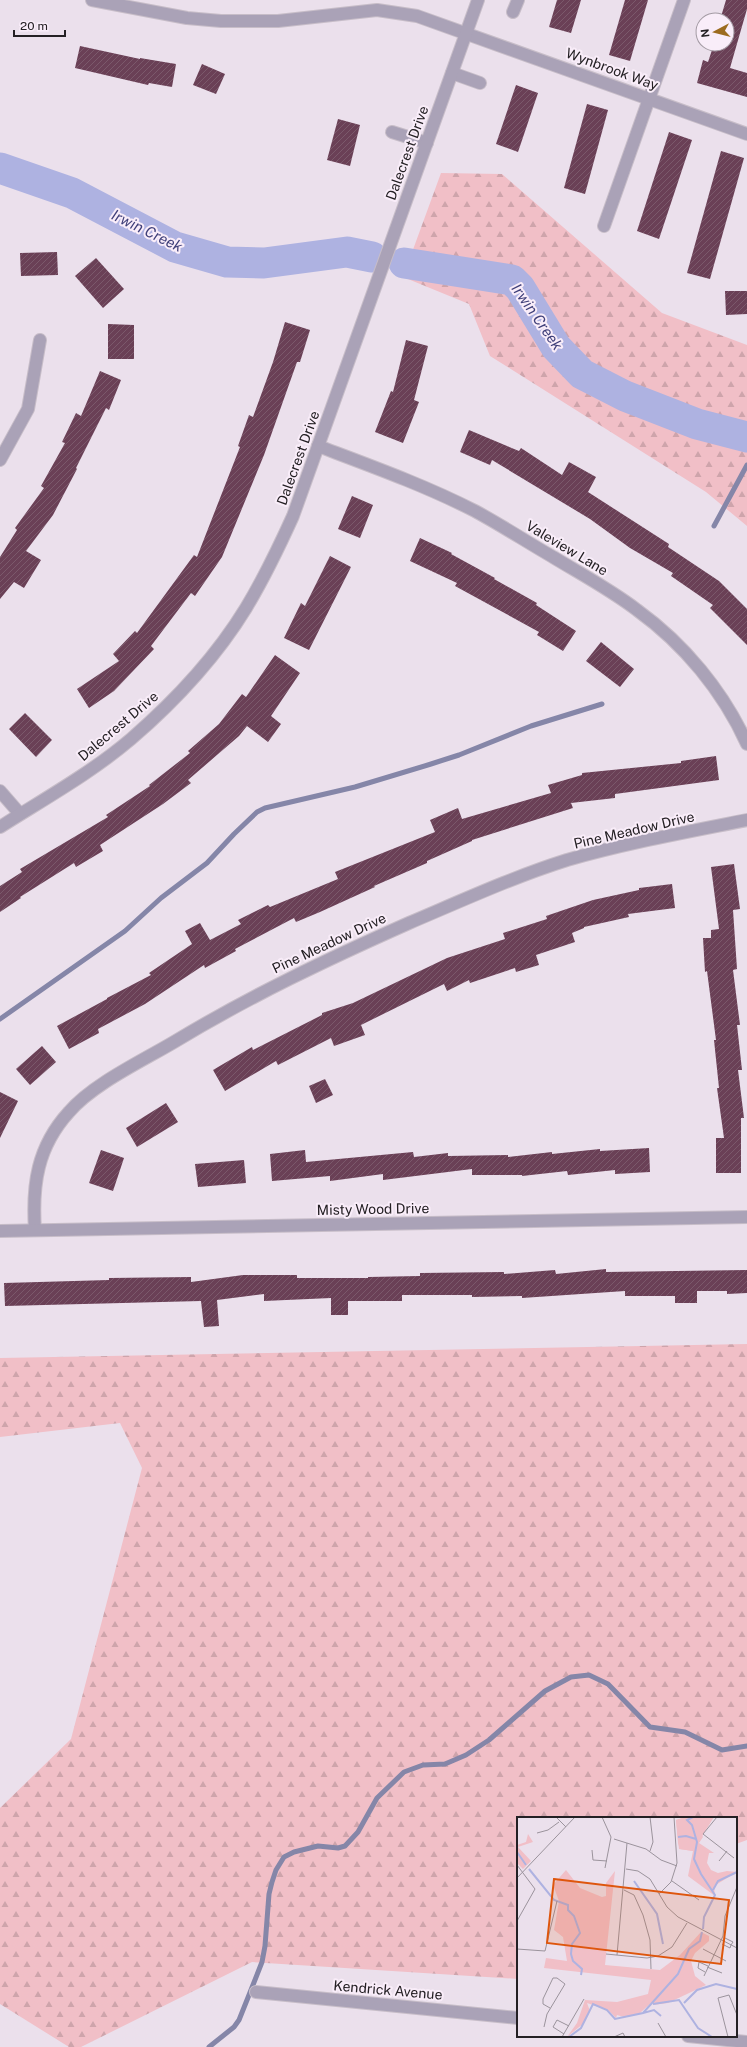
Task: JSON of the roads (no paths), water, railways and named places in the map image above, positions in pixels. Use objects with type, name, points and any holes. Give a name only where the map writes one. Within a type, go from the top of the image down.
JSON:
[{"type":"street","name":"Wynbrook Way","points":[[92,0],[188,18],[221,21],[278,21],[377,10],[417,16],[747,134]]},
{"type":"street","name":"Dalecrest Drive","points":[[0,827],[89,771],[130,739],[164,709],[192,680],[218,648],[246,608],[271,565],[293,516],[478,0]]},
{"type":"street","points":[[513,12],[518,0]]},
{"type":"street","points":[[604,226],[684,0]]},
{"type":"street","points":[[452,73],[480,83]]},
{"type":"street","points":[[392,132],[427,143]]},
{"type":"street","points":[[0,460],[28,409],[40,340]]},
{"type":"street","name":"Valeview Lane","points":[[318,446],[408,480],[475,511],[615,594],[654,623],[679,646],[721,697],[747,744]]},
{"type":"street","points":[[0,791],[20,814]]},
{"type":"street","name":"Pine Meadow Drive","points":[[35,1230],[35,1182],[41,1159],[52,1135],[67,1113],[98,1087],[206,1022],[257,994],[331,957],[506,882],[601,851],[747,820]]},
{"type":"street","name":"Misty Wood Drive","points":[[0,1231],[747,1217]]},
{"type":"street","name":"Kendrick Avenue","points":[[256,1992],[517,2018]]},
{"type":"street","points":[[698,2037],[747,2042]]},
{"type":"waterway","name":"Irwin Creek","points":[[0,168],[72,193],[175,247],[227,262],[264,263],[347,252],[372,257]]},
{"type":"waterway","name":"Irwin Creek","points":[[404,263],[512,280],[520,288],[556,347],[582,374],[625,396],[697,424],[747,437]]},
{"type":"waterway","points":[[714,526],[747,465]]},
{"type":"waterway","points":[[0,1019],[125,931],[161,898],[207,863],[257,812],[265,808],[355,787],[431,764],[459,755],[531,726],[602,704]]},
{"type":"waterway","points":[[209,2047],[234,2027],[239,2020],[249,1995],[262,1962],[265,1946],[269,1894],[272,1882],[276,1870],[284,1857],[294,1852],[318,1846],[338,1848],[345,1846],[358,1832],[377,1798],[404,1772],[423,1765],[445,1764],[466,1755],[489,1740],[545,1691],[571,1677],[589,1675],[608,1684],[650,1727],[685,1732],[722,1750],[747,1746]]}]
